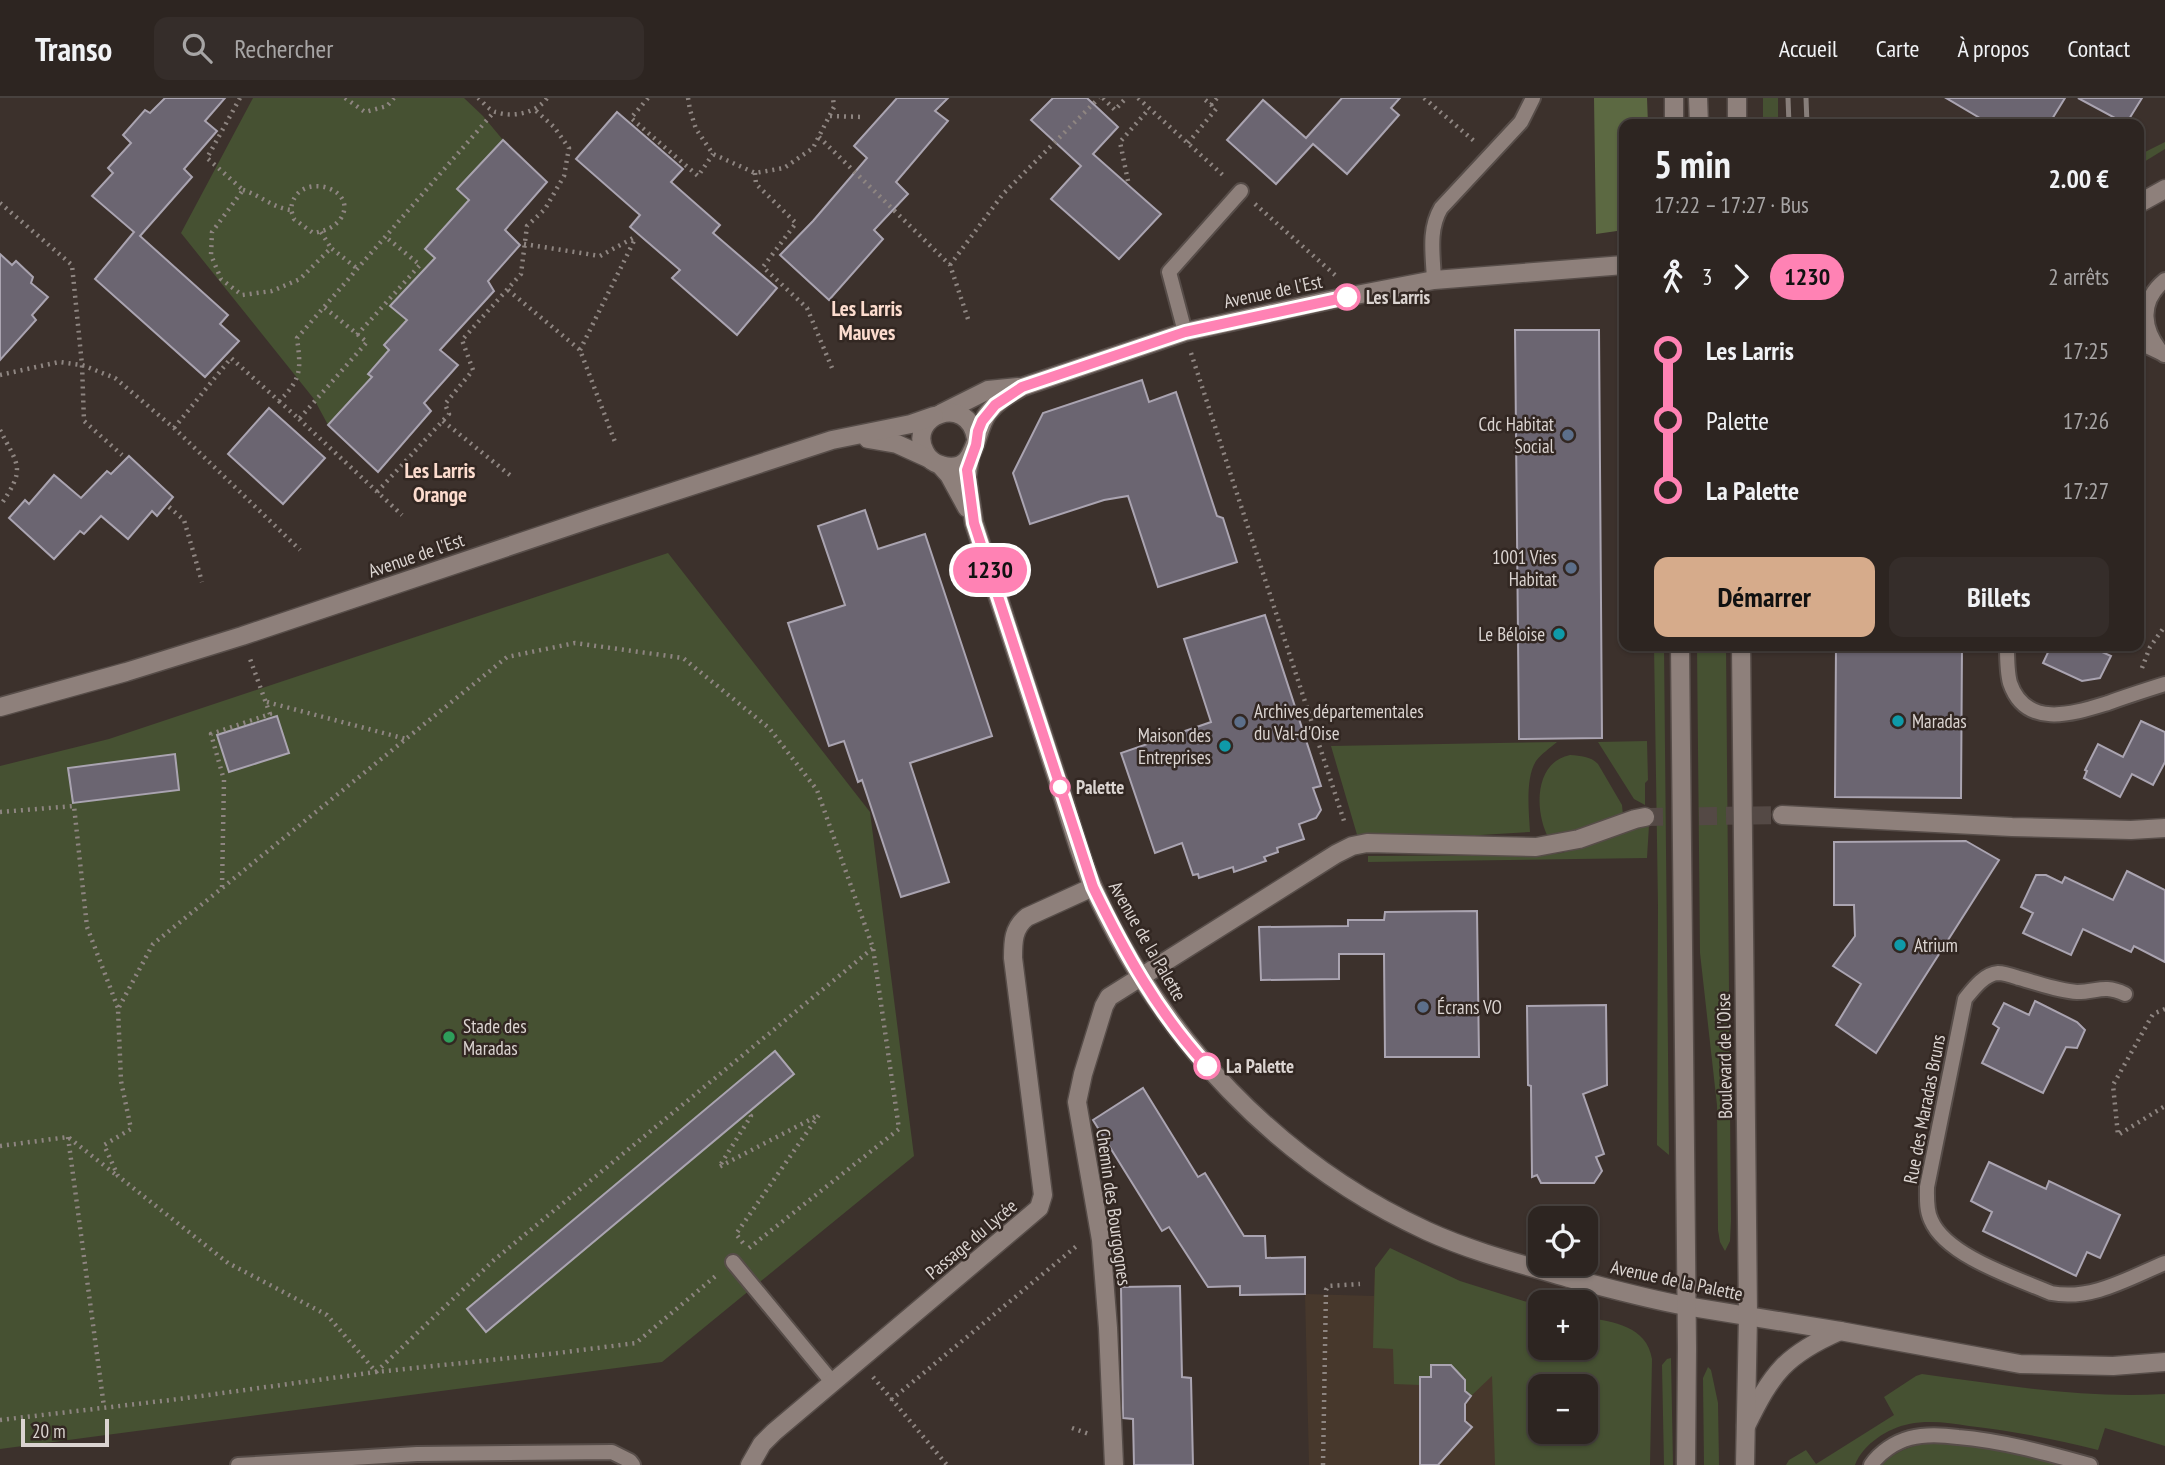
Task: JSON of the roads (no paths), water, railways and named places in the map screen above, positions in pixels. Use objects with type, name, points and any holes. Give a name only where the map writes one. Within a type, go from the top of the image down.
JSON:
[{"type":"street","points":[[1674,98],[1674,119]]},
{"type":"street","points":[[1698,98],[1699,119]]},
{"type":"street","points":[[1737,98],[1737,119]]},
{"type":"street","points":[[2144,201],[2165,189]]},
{"type":"street","name":"Avenue de l'Est","points":[[976,438],[988,412],[1002,399],[1022,387],[1185,332],[1434,280],[1619,265]]},
{"type":"street","name":"Avenue de l'Est","points":[[0,707],[242,636],[610,513],[843,439],[911,424],[938,415],[988,390],[1022,387]]},
{"type":"street","points":[[950,412],[965,417],[971,423],[976,438],[970,457],[953,467],[935,462],[922,445],[928,422],[938,415],[950,412]]},
{"type":"street","name":"Avenue de l'Est","points":[[843,439],[880,440],[897,444],[935,462]]},
{"type":"street","name":"Avenue de la Palette","points":[[970,457],[967,477],[974,523]]},
{"type":"street","name":"Avenue de la Palette","points":[[935,462],[949,475],[974,523],[1093,887],[1140,976],[1160,1008],[1189,1045],[1235,1097],[1325,1174],[1429,1232],[1490,1256],[1638,1297],[2020,1364],[2113,1366],[2165,1362]]},
{"type":"street","name":"Boulevard de l'Oise","points":[[1680,651],[1686,1465]]},
{"type":"street","name":"Boulevard de l'Oise","points":[[1741,651],[1748,1316],[1745,1465]]},
{"type":"street","points":[[1782,815],[2012,827],[2131,830],[2165,828]]},
{"type":"street","name":"Chemin des Bourgognes","points":[[1114,1465],[1101,1240],[1077,1102],[1106,1002],[1140,976],[1336,853],[1352,846],[1547,846],[1579,839],[1634,818],[1645,817]]},
{"type":"street","name":"Passage du Lycée","points":[[750,1465],[762,1444],[1039,1208],[1043,1195],[1014,971],[1015,932],[1027,917],[1093,887]]},
{"type":"street","points":[[1746,1426],[1761,1394],[1788,1360],[1809,1345],[1840,1331]]},
{"type":"lane","points":[[1434,280],[1432,231],[1436,217],[1441,208],[1521,122],[1533,98]]},
{"type":"lane","points":[[1185,332],[1169,272],[1241,191]]},
{"type":"lane","points":[[2144,289],[2165,279]]},
{"type":"lane","points":[[2164,355],[2153,340],[2146,314],[2153,291],[2165,279]]},
{"type":"lane","points":[[2144,345],[2164,355]]},
{"type":"lane","points":[[2007,651],[2010,683],[2022,701],[2044,714],[2079,712],[2165,684]]},
{"type":"lane","name":"Rue des Maradas Bruns","points":[[2125,994],[2103,988],[2078,992],[2063,990],[1996,973],[1985,978],[1973,989],[1965,999],[1927,1187],[1927,1202],[1930,1219],[1959,1252],[2051,1293],[2065,1296],[2094,1292],[2165,1264]]},
{"type":"lane","points":[[733,1262],[833,1383]]},
{"type":"lane","points":[[1871,1465],[1888,1448],[1909,1438],[1945,1436],[2012,1444],[2090,1465]]},
{"type":"lane","points":[[238,1465],[417,1454],[598,1452],[612,1452],[633,1465]]},
{"type":"tunnel","points":[[1645,817],[1782,815]]},
{"type":"railway","points":[[1788,98],[1789,119]]},
{"type":"railway","points":[[1806,98],[1807,119]]},
{"type":"place","name":"Les Larris","points":[[1347,297]]},
{"type":"place","name":"Cdc Habitat Social","points":[[1568,435]]},
{"type":"place","name":"1001 Vies Habitat","points":[[1571,568]]},
{"type":"place","name":"Le Béloise","points":[[1559,634]]},
{"type":"place","name":"Maradas","points":[[1898,721]]},
{"type":"place","name":"Archives départementales du Val-d'Oise","points":[[1240,722]]},
{"type":"place","name":"Maison des Entreprises","points":[[1225,746]]},
{"type":"place","name":"Palette","points":[[1060,787]]},
{"type":"place","name":"Atrium","points":[[1900,945]]},
{"type":"place","name":"Écrans VO","points":[[1423,1007]]},
{"type":"place","name":"Stade des Maradas","points":[[449,1037]]},
{"type":"place","name":"La Palette","points":[[1207,1066]]},
{"type":"district","name":"Les Larris Mauves","points":[[867,320]]},
{"type":"district","name":"Les Larris Orange","points":[[440,482]]}]
